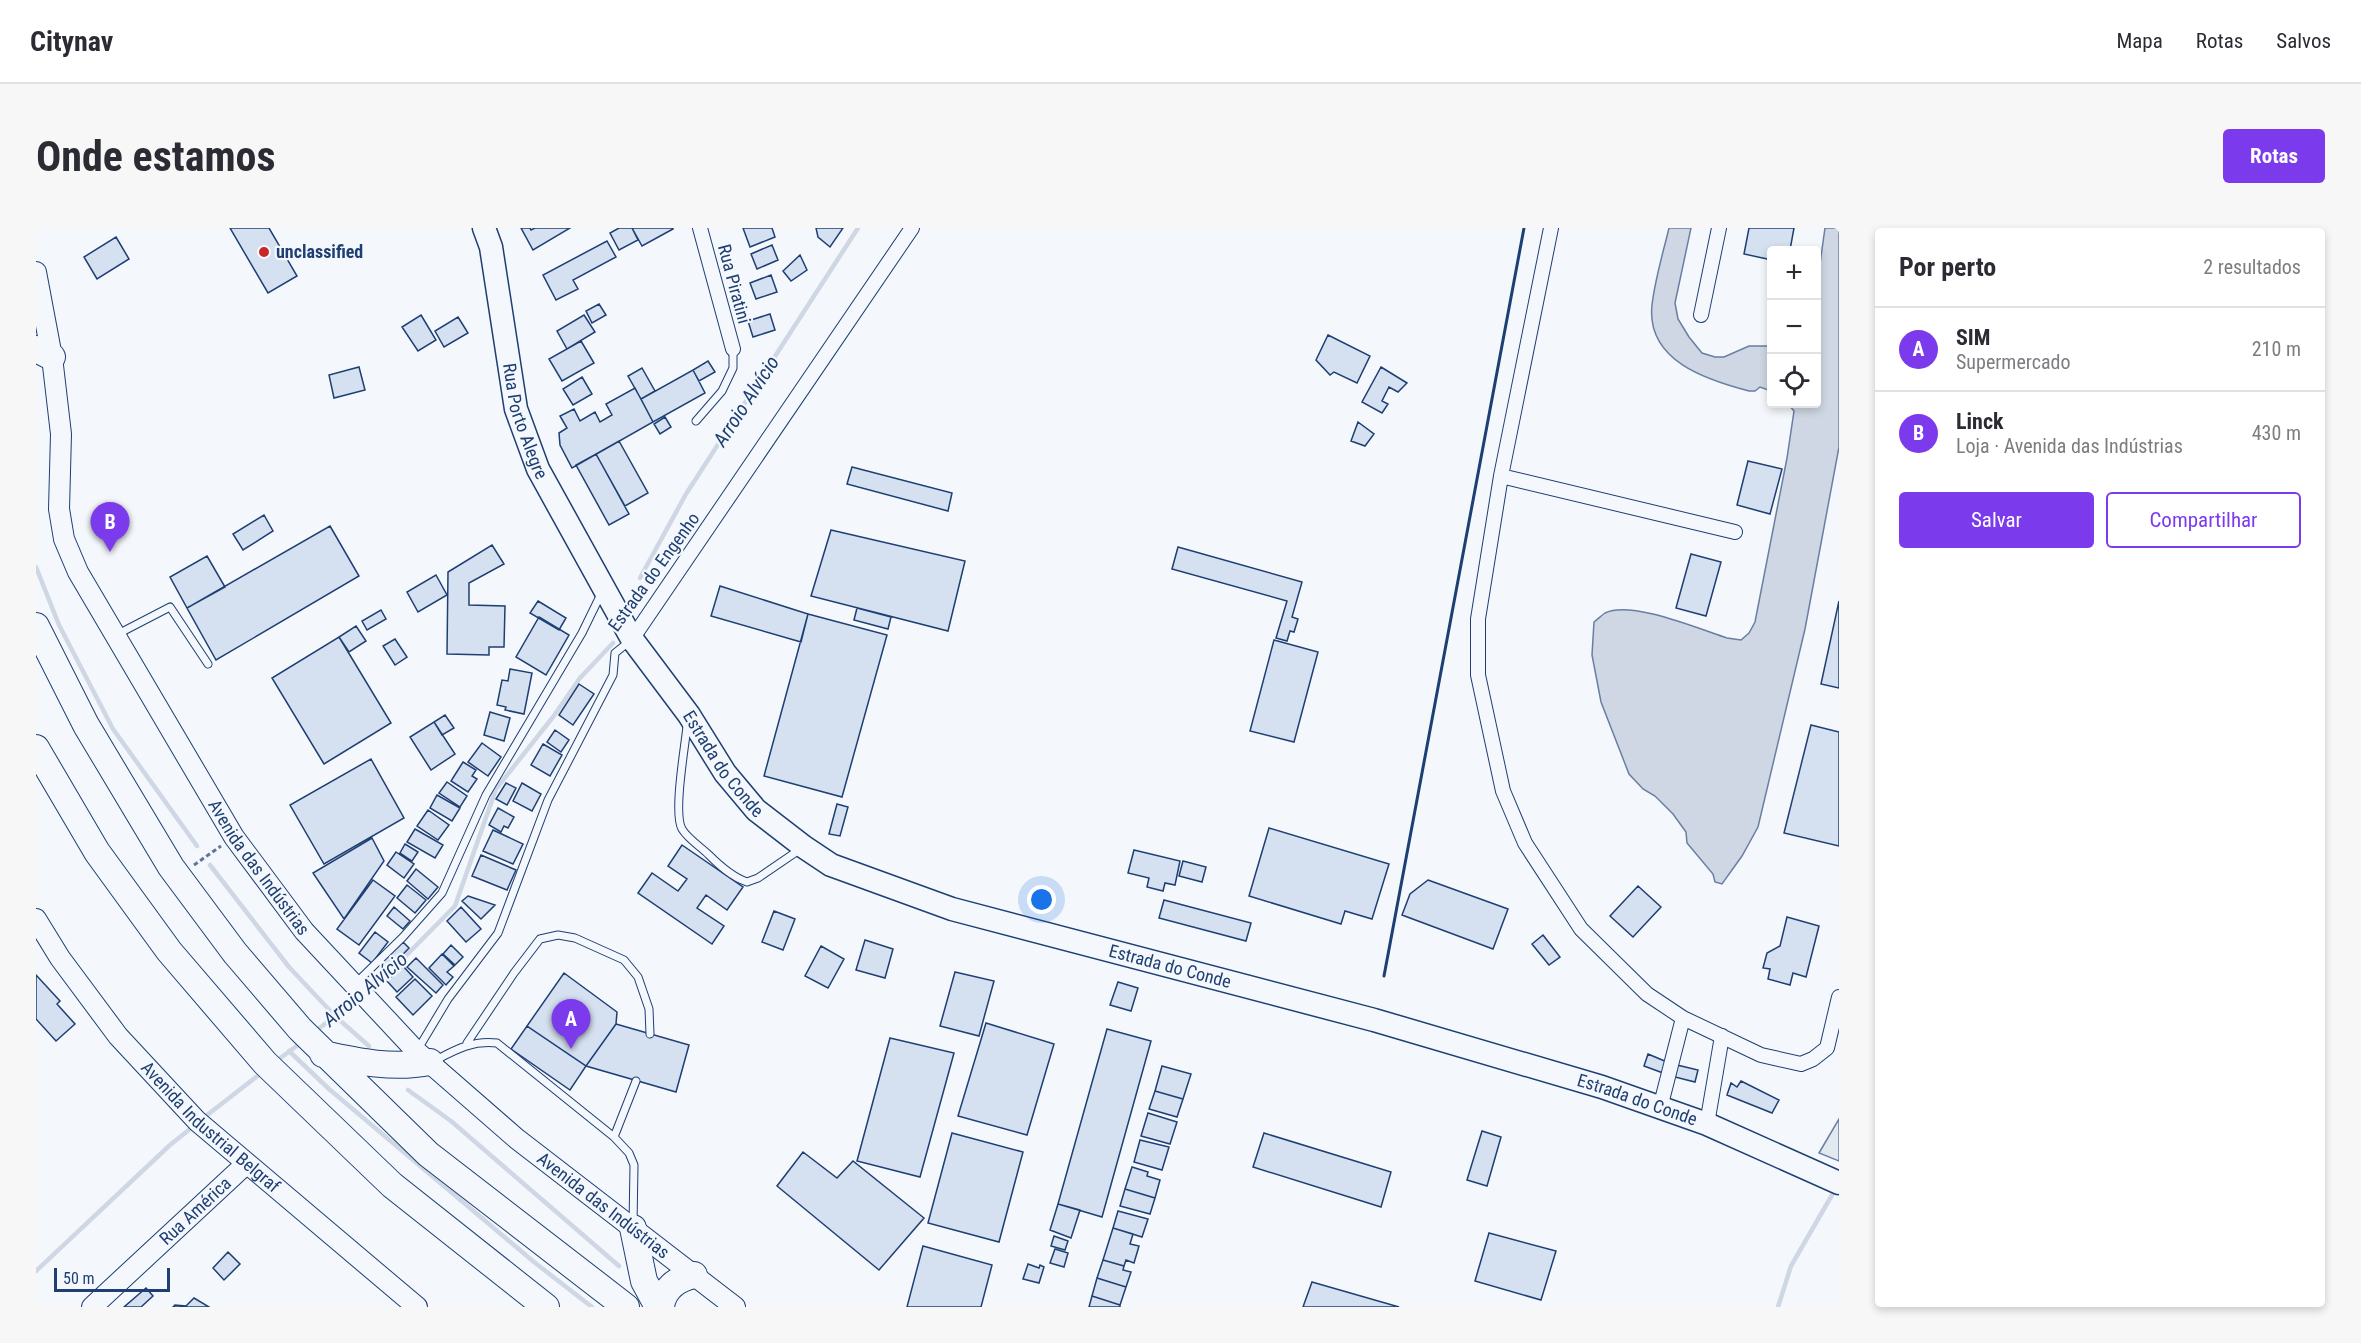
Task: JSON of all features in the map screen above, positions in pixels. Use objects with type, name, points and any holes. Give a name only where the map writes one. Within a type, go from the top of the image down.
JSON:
[{"type":"highway","points":[[36,626],[86,725],[171,867],[235,952],[313,1044],[428,1154],[626,1307]]},
{"type":"highway","points":[[36,748],[97,852],[169,951],[265,1063],[392,1185],[546,1307]]},
{"type":"highway","points":[[313,1044],[374,1065],[411,1066],[423,1057]]},
{"type":"highway","points":[[633,1228],[644,1281],[659,1307]]},
{"type":"highway","points":[[659,1307],[666,1291],[674,1283],[683,1277],[694,1275]]},
{"type":"main road","name":"Rua Porto Alegre","points":[[484,228],[491,247],[516,410],[538,469],[607,593]]},
{"type":"main road","name":"Avenida das Indústrias","points":[[36,272],[44,353],[61,434],[59,510],[64,539],[78,572],[234,837],[304,931],[423,1057],[517,1139],[735,1307]]},
{"type":"main road","name":"Estrada do Conde","points":[[607,593],[632,639],[688,715],[726,772],[756,810],[831,865],[952,909],[1374,1020],[1602,1087],[1707,1124],[1839,1183]]},
{"type":"main road","name":"Avenida Industrial Belgraf","points":[[36,920],[60,958],[118,1036],[202,1125],[417,1307]]},
{"type":"main road","name":"Rua América","points":[[92,1307],[246,1164]]},
{"type":"street","name":"Rua Piratini","points":[[700,228],[733,349]]},
{"type":"street","name":"Estrada do Engenho","points":[[632,639],[912,228]]},
{"type":"street","points":[[1551,228],[1501,476],[1478,619],[1478,675],[1503,791],[1525,843],[1581,929],[1647,994],[1683,1018],[1761,1055],[1801,1064],[1813,1059],[1827,1048],[1839,997]]},
{"type":"street","points":[[1701,315],[1719,228]]},
{"type":"street","points":[[1501,476],[1735,532]]},
{"type":"street","points":[[1660,1108],[1683,1018]]},
{"type":"street","points":[[1707,1124],[1722,1036]]},
{"type":"lane","points":[[696,422],[722,391],[733,368],[733,349]]},
{"type":"lane","points":[[355,986],[442,893],[486,795],[607,593]]},
{"type":"lane","points":[[116,635],[170,607],[208,664]]},
{"type":"lane","name":"Estrada do Engenho","points":[[423,1057],[448,999],[498,933],[548,800],[613,675],[615,652],[632,639]]},
{"type":"lane","points":[[688,715],[679,820],[683,830],[718,864],[738,879],[747,882],[758,878],[804,847]]},
{"type":"lane","points":[[467,1044],[514,973],[540,939],[558,935],[575,938],[624,960],[638,977],[649,1009],[650,1034]]},
{"type":"lane","points":[[423,1057],[467,1044],[484,1041],[497,1043],[614,1137],[629,1153],[634,1165],[633,1228]]},
{"type":"lane","points":[[614,1137],[636,1081]]},
{"type":"path","points":[[189,869],[234,837]]},
{"type":"shaded area","points":[[1669,228],[1691,228],[1675,303],[1678,319],[1702,353],[1715,357],[1724,357],[1749,346],[1767,346],[1767,390],[1760,387],[1755,391],[1749,391],[1715,381],[1682,365],[1669,354],[1659,341],[1653,324],[1652,305]]},
{"type":"shaded area","points":[[1825,228],[1839,228],[1839,447],[1805,629],[1758,827],[1742,856],[1722,884],[1715,882],[1713,874],[1687,843],[1686,832],[1673,814],[1629,774],[1601,702],[1592,655],[1594,622],[1605,613],[1631,610],[1665,617],[1727,638],[1741,640],[1749,633],[1755,622],[1787,458],[1794,411],[1791,408],[1821,408],[1821,256]]},
{"type":"shaded area","points":[[1839,1119],[1839,1161],[1819,1153]]},
{"type":"building","name":"unclassified","points":[[230,228],[269,228],[297,276],[268,293]]},
{"type":"building","points":[[521,228],[531,230],[570,228],[533,250]]},
{"type":"building","points":[[619,228],[632,228],[638,240],[619,250],[610,233]]},
{"type":"building","points":[[632,228],[673,228],[673,229],[642,246]]},
{"type":"building","points":[[743,228],[772,228],[775,237],[750,247]]},
{"type":"building","points":[[816,228],[843,228],[830,247],[818,237]]},
{"type":"building","points":[[1749,228],[1794,228],[1791,246],[1767,246],[1767,259],[1744,254]]},
{"type":"building","points":[[116,237],[129,259],[97,279],[84,257]]},
{"type":"building","points":[[607,241],[616,257],[573,280],[578,289],[556,300],[543,275]]},
{"type":"building","points":[[772,245],[778,260],[757,269],[751,254]]},
{"type":"building","points":[[800,255],[807,270],[791,281],[783,271]]},
{"type":"building","points":[[771,275],[777,292],[756,299],[750,283]]},
{"type":"building","points":[[599,304],[606,315],[592,323],[586,311]]},
{"type":"building","points":[[770,314],[775,330],[753,337],[748,321]]},
{"type":"building","points":[[421,315],[436,340],[418,351],[402,327]]},
{"type":"building","points":[[584,315],[595,332],[567,349],[557,331]]},
{"type":"building","points":[[458,317],[468,333],[444,347],[435,331]]},
{"type":"building","points":[[1328,335],[1370,356],[1357,383],[1334,372],[1330,375],[1316,360]]},
{"type":"building","points":[[581,341],[594,363],[562,381],[549,359]]},
{"type":"building","points":[[708,361],[715,372],[699,381],[693,370]]},
{"type":"building","points":[[359,367],[365,390],[334,398],[329,375]]},
{"type":"building","points":[[1381,367],[1407,383],[1398,392],[1389,387],[1382,401],[1388,404],[1382,413],[1362,402]]},
{"type":"building","points":[[642,368],[655,391],[641,399],[628,376]]},
{"type":"building","points":[[693,370],[705,393],[653,422],[641,399]]},
{"type":"building","points":[[582,377],[592,394],[573,405],[563,389]]},
{"type":"building","points":[[635,388],[653,422],[572,468],[560,445],[559,433],[567,428],[560,416],[574,409],[580,421],[595,412],[600,422],[612,415],[606,404]]},
{"type":"building","points":[[665,417],[671,427],[660,434],[654,424]]},
{"type":"building","points":[[1358,422],[1374,434],[1365,446],[1351,441]]},
{"type":"building","points":[[619,441],[648,493],[625,506],[596,454]]},
{"type":"building","points":[[596,454],[629,514],[609,525],[576,465]]},
{"type":"building","points":[[1748,461],[1782,469],[1770,514],[1737,505]]},
{"type":"building","points":[[852,467],[952,493],[948,511],[847,484]]},
{"type":"building","points":[[264,515],[273,531],[243,550],[233,534]]},
{"type":"building","points":[[330,526],[359,576],[216,660],[187,608]]},
{"type":"building","points":[[831,530],[965,561],[948,631],[811,596]]},
{"type":"building","points":[[492,545],[504,564],[469,583],[469,605],[505,606],[504,647],[489,647],[489,655],[447,654],[448,572]]},
{"type":"building","points":[[1178,547],[1302,582],[1292,617],[1298,619],[1294,632],[1290,631],[1287,641],[1276,638],[1287,601],[1172,569]]},
{"type":"building","points":[[1691,554],[1721,562],[1706,616],[1676,608]]},
{"type":"building","points":[[207,556],[225,587],[187,608],[170,577]]},
{"type":"building","points":[[436,575],[447,595],[418,612],[407,592]]},
{"type":"building","points":[[720,586],[808,614],[801,642],[711,616]]},
{"type":"building","points":[[538,601],[566,618],[559,630],[530,613]]},
{"type":"building","points":[[1839,601],[1839,688],[1821,684]]},
{"type":"building","points":[[857,608],[891,617],[888,629],[854,620]]},
{"type":"building","points":[[381,610],[386,619],[367,630],[362,621]]},
{"type":"building","points":[[808,614],[887,635],[842,797],[764,776]]},
{"type":"building","points":[[539,617],[569,635],[546,675],[516,657]]},
{"type":"building","points":[[356,626],[366,641],[349,652],[339,637]]},
{"type":"building","points":[[339,637],[391,723],[324,764],[272,678]]},
{"type":"building","points":[[395,639],[407,657],[395,665],[383,646]]},
{"type":"building","points":[[1274,640],[1318,652],[1294,742],[1250,731]]},
{"type":"building","points":[[510,669],[532,673],[524,714],[505,710],[506,707],[497,705],[502,680],[508,681]]},
{"type":"building","points":[[579,684],[594,694],[573,725],[559,715]]},
{"type":"building","points":[[490,712],[510,718],[504,741],[484,735]]},
{"type":"building","points":[[445,715],[454,728],[442,735],[434,722]]},
{"type":"building","points":[[434,722],[455,754],[431,770],[410,737]]},
{"type":"building","points":[[1811,725],[1839,732],[1839,846],[1784,833]]},
{"type":"building","points":[[555,730],[569,740],[561,752],[547,742]]},
{"type":"building","points":[[482,743],[501,757],[488,776],[468,762]]},
{"type":"building","points":[[543,744],[562,755],[550,776],[531,765]]},
{"type":"building","points":[[371,759],[404,818],[324,864],[290,805]]},
{"type":"building","points":[[463,762],[476,770],[472,776],[477,779],[468,792],[451,781]]},
{"type":"building","points":[[447,782],[467,796],[460,807],[439,793]]},
{"type":"building","points":[[506,783],[516,788],[507,805],[496,799]]},
{"type":"building","points":[[522,783],[541,794],[532,811],[513,801]]},
{"type":"building","points":[[437,795],[460,808],[452,821],[430,808]]},
{"type":"building","points":[[837,804],[848,807],[840,836],[829,834]]},
{"type":"building","points":[[498,808],[514,817],[508,828],[504,826],[501,832],[489,825]]},
{"type":"building","points":[[428,810],[449,825],[438,840],[417,826]]},
{"type":"building","points":[[1269,828],[1389,864],[1372,919],[1345,911],[1341,924],[1249,896]]},
{"type":"building","points":[[415,829],[443,845],[435,858],[407,842]]},
{"type":"building","points":[[493,830],[523,844],[513,864],[483,851]]},
{"type":"building","points":[[372,838],[384,861],[344,919],[313,873]]},
{"type":"building","points":[[405,844],[418,852],[412,861],[400,853]]},
{"type":"building","points":[[682,845],[743,887],[727,910],[706,895],[697,908],[724,926],[712,944],[638,893],[652,873],[678,891],[687,879],[668,866]]},
{"type":"building","points":[[1134,850],[1180,861],[1175,885],[1165,883],[1163,891],[1147,887],[1149,878],[1128,873]]},
{"type":"building","points":[[396,852],[414,864],[404,878],[387,865]]},
{"type":"building","points":[[481,855],[516,870],[507,890],[472,876]]},
{"type":"building","points":[[1183,861],[1206,867],[1202,882],[1179,876]]},
{"type":"building","points":[[416,869],[438,887],[428,899],[407,881]]},
{"type":"building","points":[[373,880],[395,896],[359,945],[337,929]]},
{"type":"building","points":[[1428,880],[1508,909],[1493,949],[1402,915],[1410,894]]},
{"type":"building","points":[[407,885],[426,900],[415,913],[397,898]]},
{"type":"building","points":[[1638,886],[1661,907],[1633,937],[1610,916]]},
{"type":"building","points":[[468,896],[495,905],[481,919],[462,901]]},
{"type":"building","points":[[1164,900],[1251,923],[1246,941],[1159,918]]},
{"type":"building","points":[[394,907],[410,921],[403,929],[387,916]]},
{"type":"building","points":[[461,907],[481,929],[466,942],[447,921]]},
{"type":"building","points":[[774,911],[795,919],[783,950],[762,942]]},
{"type":"building","points":[[1787,917],[1819,926],[1806,977],[1793,973],[1790,985],[1768,979],[1770,969],[1763,968],[1767,953],[1780,946]]},
{"type":"building","points":[[375,932],[388,942],[372,963],[359,953]]},
{"type":"building","points":[[1543,935],[1560,957],[1549,965],[1532,944]]},
{"type":"building","points":[[865,940],[893,949],[885,978],[856,970]]},
{"type":"building","points":[[403,942],[409,948],[389,969],[382,962]]},
{"type":"building","points":[[451,945],[463,957],[455,965],[443,954]]},
{"type":"building","points":[[821,946],[844,959],[828,988],[805,976]]},
{"type":"building","points":[[442,954],[454,966],[447,972],[453,977],[446,985],[429,968]]},
{"type":"building","points":[[416,958],[443,985],[436,993],[407,967]]},
{"type":"building","points":[[403,966],[413,977],[397,992],[387,981]]},
{"type":"building","points":[[955,972],[994,981],[979,1036],[940,1026]]},
{"type":"building","points":[[564,973],[617,1012],[616,1024],[586,1066],[527,1026]]},
{"type":"building","points":[[36,975],[60,1001],[57,1004],[75,1024],[56,1041],[36,1019]]},
{"type":"building","points":[[415,979],[432,996],[413,1015],[396,997]]},
{"type":"building","points":[[1118,982],[1138,988],[1131,1011],[1110,1005]]},
{"type":"building","points":[[986,1023],[1054,1044],[1027,1135],[958,1116]]},
{"type":"building","points":[[616,1024],[689,1045],[676,1092],[586,1066]]},
{"type":"building","points":[[527,1026],[586,1066],[570,1090],[511,1049]]},
{"type":"building","points":[[1107,1029],[1151,1041],[1102,1217],[1058,1204]]},
{"type":"building","points":[[890,1038],[954,1053],[920,1177],[857,1161]]},
{"type":"building","points":[[1648,1054],[1667,1062],[1663,1073],[1644,1066]]},
{"type":"building","points":[[1677,1065],[1698,1070],[1695,1082],[1675,1077]]},
{"type":"building","points":[[1162,1066],[1191,1074],[1183,1099],[1155,1091]]},
{"type":"building","points":[[1741,1081],[1779,1100],[1772,1113],[1727,1095],[1731,1083],[1737,1087]]},
{"type":"building","points":[[1155,1091],[1183,1099],[1177,1117],[1149,1109]]},
{"type":"building","points":[[1148,1113],[1177,1122],[1170,1144],[1141,1136]]},
{"type":"building","points":[[1482,1131],[1501,1137],[1487,1186],[1467,1180]]},
{"type":"building","points":[[952,1133],[1023,1152],[999,1242],[928,1223]]},
{"type":"building","points":[[1264,1133],[1391,1172],[1381,1207],[1253,1167]]},
{"type":"building","points":[[1140,1140],[1169,1147],[1162,1170],[1134,1162]]},
{"type":"building","points":[[803,1152],[837,1178],[853,1161],[924,1218],[879,1270],[777,1186]]},
{"type":"building","points":[[1132,1167],[1148,1172],[1147,1176],[1160,1180],[1155,1198],[1125,1189]]},
{"type":"building","points":[[1125,1189],[1155,1198],[1150,1214],[1120,1206]]},
{"type":"building","points":[[1058,1204],[1080,1210],[1071,1238],[1050,1230]]},
{"type":"building","points":[[1118,1211],[1148,1219],[1142,1237],[1113,1228]]},
{"type":"building","points":[[1113,1228],[1133,1234],[1130,1244],[1139,1246],[1134,1263],[1126,1260],[1124,1266],[1103,1260]]},
{"type":"building","points":[[1489,1233],[1556,1251],[1541,1300],[1475,1281]]},
{"type":"building","points":[[1054,1236],[1068,1241],[1065,1250],[1051,1246]]},
{"type":"building","points":[[923,1246],[992,1265],[981,1307],[907,1307]]},
{"type":"building","points":[[1055,1249],[1068,1253],[1064,1267],[1050,1263]]},
{"type":"building","points":[[228,1252],[240,1264],[224,1280],[213,1268]]},
{"type":"building","points":[[1103,1260],[1124,1266],[1123,1270],[1131,1272],[1126,1287],[1097,1278]]},
{"type":"building","points":[[1028,1264],[1039,1268],[1040,1265],[1044,1267],[1039,1283],[1023,1279]]},
{"type":"building","points":[[1097,1278],[1126,1287],[1120,1305],[1092,1296]]},
{"type":"building","points":[[1312,1282],[1399,1307],[1303,1307]]},
{"type":"building","points":[[146,1288],[153,1296],[141,1307],[124,1307]]},
{"type":"building","points":[[1092,1296],[1120,1305],[1120,1307],[1089,1307]]},
{"type":"building","points":[[194,1298],[209,1307],[173,1307],[175,1305],[186,1306]]},
{"type":"waterway","name":"Arroio Alvício","points":[[640,578],[686,494],[858,228]]},
{"type":"waterway","points":[[36,567],[59,625],[113,729],[197,846]]},
{"type":"waterway","name":"Arroio Alvício","points":[[368,991],[382,980],[455,906],[496,789],[553,717],[580,678],[613,643]]},
{"type":"waterway","points":[[210,865],[289,967],[335,1016],[369,1046]]},
{"type":"waterway","name":"Arroio Alvício","points":[[313,1033],[359,998]]},
{"type":"waterway","name":"Arroio Alvício","points":[[275,1062],[302,1042]]},
{"type":"waterway","points":[[289,1051],[329,1089],[534,1262],[592,1307]]},
{"type":"waterway","name":"Arroio Alvício","points":[[202,1119],[264,1071]]},
{"type":"waterway","points":[[408,1090],[451,1121],[619,1266]]},
{"type":"waterway","name":"Arroio Alvício","points":[[36,1271],[170,1145],[195,1125]]},
{"type":"waterway","points":[[1778,1307],[1791,1266],[1832,1195]]},
{"type":"wall","points":[[1384,976],[1524,228]]},
{"type":"place","name":"unclassified","points":[[264,252]]},
{"type":"place","name":"Linck","points":[[110,552]]},
{"type":"place","name":"SIM","points":[[571,1049]]}]
